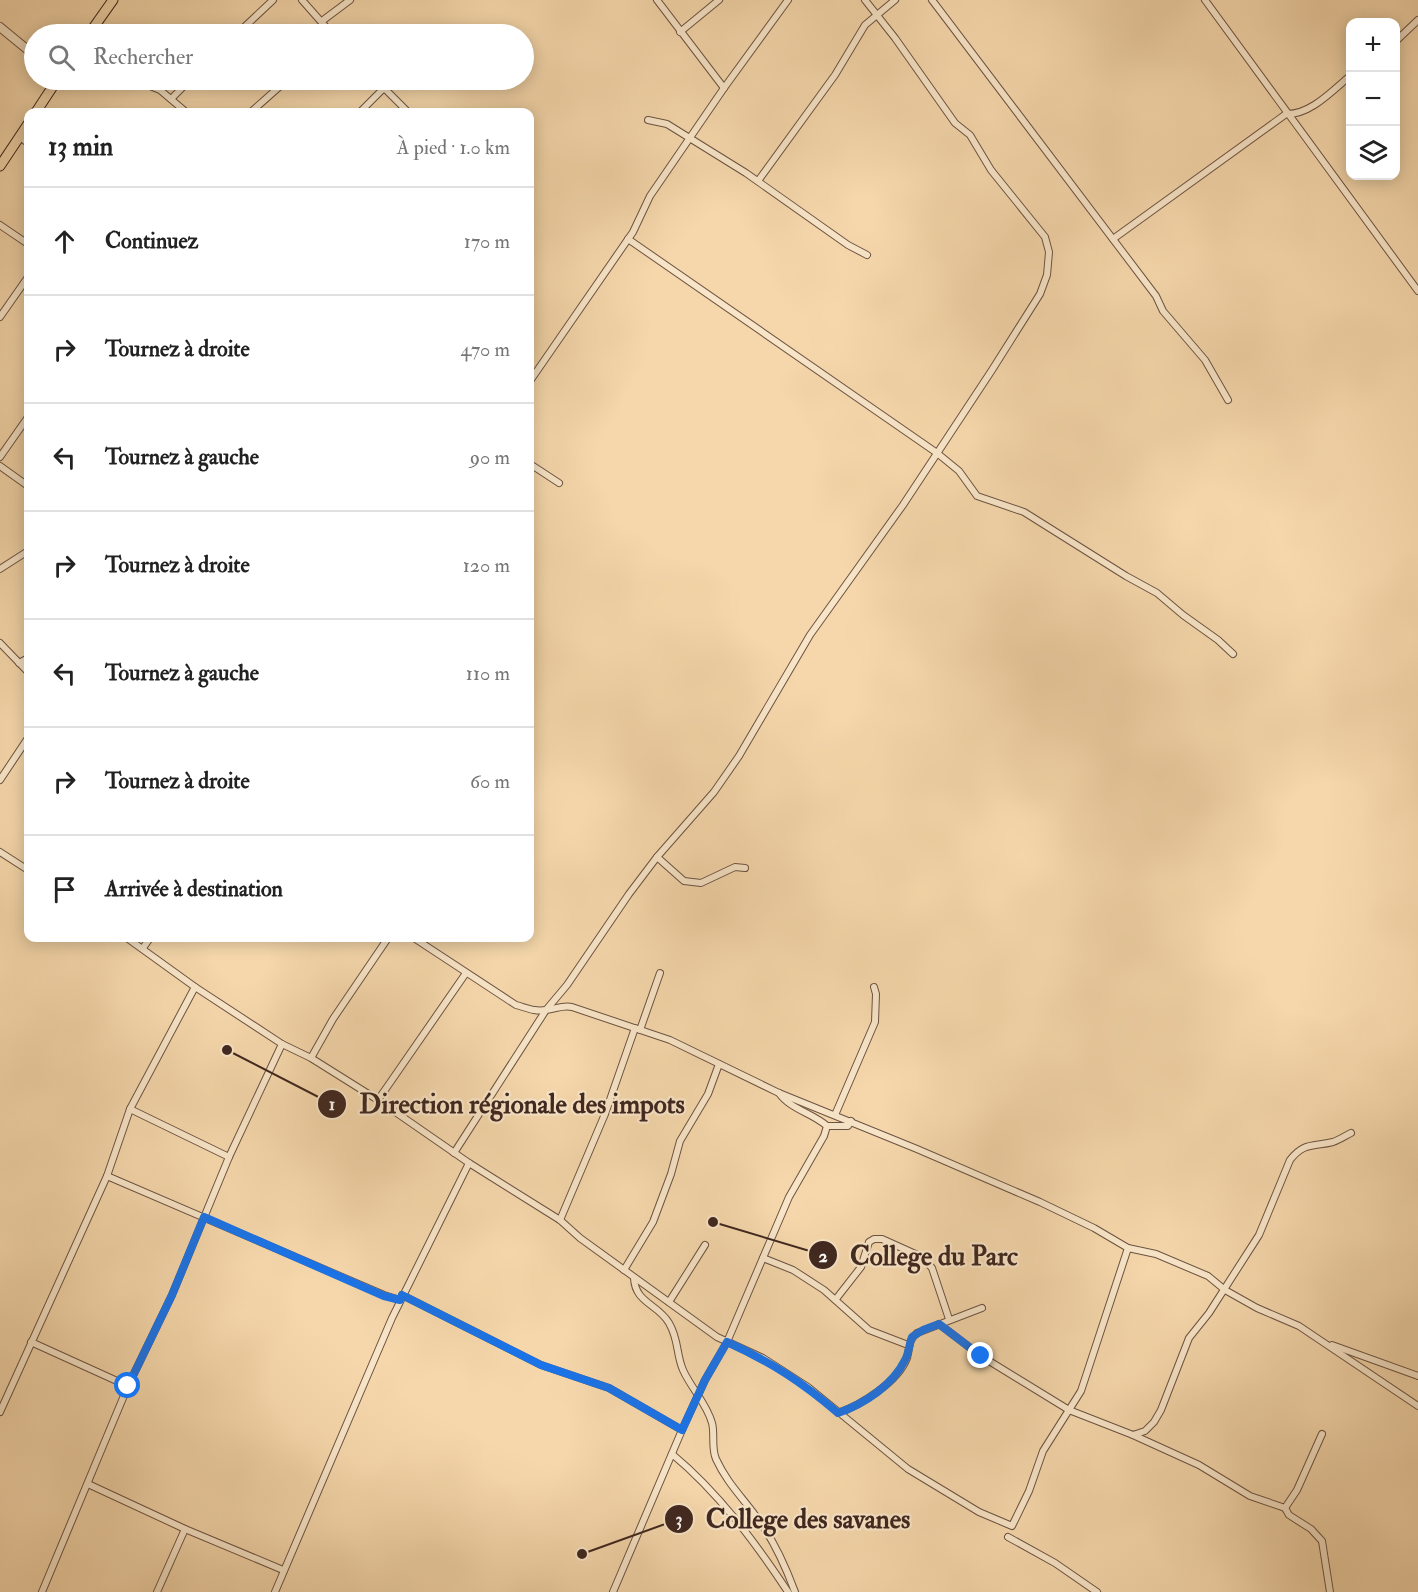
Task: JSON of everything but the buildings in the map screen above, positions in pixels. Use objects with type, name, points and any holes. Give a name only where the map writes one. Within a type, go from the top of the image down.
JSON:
[{"type":"main road","points":[[96,24],[113,0]]},
{"type":"main road","points":[[39,108],[50,90]]},
{"type":"main road","points":[[0,166],[24,130]]},
{"type":"street","points":[[248,24],[273,0]]},
{"type":"street","points":[[302,0],[324,24]]},
{"type":"street","points":[[322,21],[350,0]]},
{"type":"street","points":[[657,0],[724,88]]},
{"type":"street","points":[[680,32],[719,0]]},
{"type":"street","points":[[534,375],[628,239],[650,196],[788,0]]},
{"type":"street","points":[[454,1153],[546,1010],[567,985],[628,894],[700,808],[739,756],[810,635],[903,505],[1040,294],[1047,275],[1049,252],[1045,237],[992,170],[970,135],[955,123],[865,0]]},
{"type":"street","points":[[758,181],[835,75],[865,25],[895,0]]},
{"type":"street","points":[[932,0],[1156,296],[1163,311],[1205,360],[1228,400]]},
{"type":"street","points":[[1205,0],[1418,291]]},
{"type":"street","points":[[1400,36],[1418,20]]},
{"type":"street","points":[[0,27],[24,47]]},
{"type":"street","points":[[1113,239],[1286,114],[1296,114],[1306,110],[1346,79]]},
{"type":"street","points":[[160,90],[181,108]]},
{"type":"street","points":[[171,99],[180,90]]},
{"type":"street","points":[[256,108],[276,90]]},
{"type":"street","points":[[364,108],[382,90]]},
{"type":"street","points":[[386,90],[404,108]]},
{"type":"street","points":[[648,120],[667,124],[758,181],[848,245],[867,255]]},
{"type":"street","points":[[20,137],[24,140]]},
{"type":"street","points":[[0,225],[24,241]]},
{"type":"street","points":[[628,239],[937,453],[958,471],[977,496],[1023,512],[1157,593],[1233,654]]},
{"type":"street","points":[[0,317],[24,283]]},
{"type":"street","points":[[0,457],[24,423]]},
{"type":"street","points":[[0,466],[24,483]]},
{"type":"street","points":[[534,467],[559,483]]},
{"type":"street","points":[[0,569],[24,554]]},
{"type":"street","points":[[0,644],[24,668]]},
{"type":"street","points":[[19,663],[24,660]]},
{"type":"street","points":[[0,780],[24,744]]},
{"type":"street","points":[[0,852],[24,867]]},
{"type":"street","points":[[657,857],[684,881],[702,884],[735,867],[745,868]]},
{"type":"street","points":[[133,942],[195,987],[282,1044],[311,1058],[378,1100],[469,1163],[560,1220],[580,1238],[717,1337],[763,1358],[801,1382],[908,1469],[979,1512],[1012,1526],[1029,1491],[1043,1451],[1081,1391],[1128,1248]]},
{"type":"street","points":[[143,948],[147,942]]},
{"type":"street","points":[[311,1058],[333,1019],[385,942]]},
{"type":"street","points":[[420,942],[516,1005],[533,1011],[564,1006],[670,1040],[779,1093],[851,1121],[1067,1215],[1095,1228],[1128,1248],[1156,1254],[1208,1276],[1225,1290],[1257,1308],[1299,1326],[1418,1406]]},
{"type":"street","points":[[378,1100],[466,973]]},
{"type":"street","points":[[560,1220],[605,1114],[660,973]]},
{"type":"street","points":[[0,1412],[107,1176],[130,1109],[195,987]]},
{"type":"street","points":[[835,1115],[875,1022],[874,987]]},
{"type":"street","points":[[42,1592],[128,1386],[172,1295],[229,1157],[282,1044]]},
{"type":"street","points":[[624,1270],[653,1222],[680,1141],[708,1094],[719,1064]]},
{"type":"street","points":[[779,1093],[790,1104],[818,1118],[827,1126],[848,1126],[851,1121]]},
{"type":"street","points":[[130,1109],[229,1157]]},
{"type":"street","points":[[613,1592],[682,1430],[705,1380],[727,1342],[789,1197],[824,1136],[827,1126]]},
{"type":"street","points":[[1133,1435],[1145,1431],[1161,1410],[1189,1338],[1225,1290],[1258,1235],[1290,1160],[1298,1150],[1308,1145],[1335,1142],[1351,1133]]},
{"type":"street","points":[[275,1592],[401,1298],[469,1163]]},
{"type":"street","points":[[107,1176],[384,1296],[401,1298],[541,1365],[609,1388],[682,1430]]},
{"type":"street","points":[[836,1299],[861,1268],[869,1242],[882,1239],[922,1257],[932,1268],[949,1319]]},
{"type":"street","points":[[669,1302],[705,1245]]},
{"type":"street","points":[[763,1258],[793,1270],[836,1299],[869,1330],[908,1345]]},
{"type":"street","points":[[634,1278],[634,1288],[641,1297],[668,1321],[678,1343],[681,1366],[712,1423],[715,1456],[729,1484],[756,1515],[784,1562],[795,1592]]},
{"type":"street","points":[[838,1413],[857,1406],[878,1391],[900,1369],[907,1358],[908,1345],[917,1333],[982,1308]]},
{"type":"street","points":[[939,1324],[981,1356],[1069,1410],[1133,1435],[1199,1465],[1250,1496],[1285,1508],[1289,1515],[1311,1529],[1322,1541],[1330,1592]]},
{"type":"street","points":[[31,1342],[128,1386]]},
{"type":"street","points":[[1325,1343],[1418,1376]]},
{"type":"street","points":[[1285,1508],[1297,1490],[1322,1434]]},
{"type":"street","points":[[672,1454],[690,1469],[734,1517],[788,1592]]},
{"type":"street","points":[[88,1484],[283,1570]]},
{"type":"street","points":[[157,1592],[185,1528]]},
{"type":"street","points":[[1008,1537],[1055,1563],[1097,1592]]},
{"type":"place","name":"Direction régionale des impots","points":[[227,1050]]},
{"type":"place","name":"College du Parc","points":[[713,1222]]},
{"type":"place","name":"College des savanes","points":[[582,1554]]},
{"type":"route","points":[[128,1386],[172,1295],[204,1217],[384,1296],[400,1300],[402,1295],[541,1365],[609,1388],[682,1430],[705,1380],[727,1342],[763,1358],[808,1387],[838,1413],[857,1406],[878,1391],[900,1369],[907,1358],[908,1345],[912,1337],[923,1330],[939,1324],[981,1356]]}]
